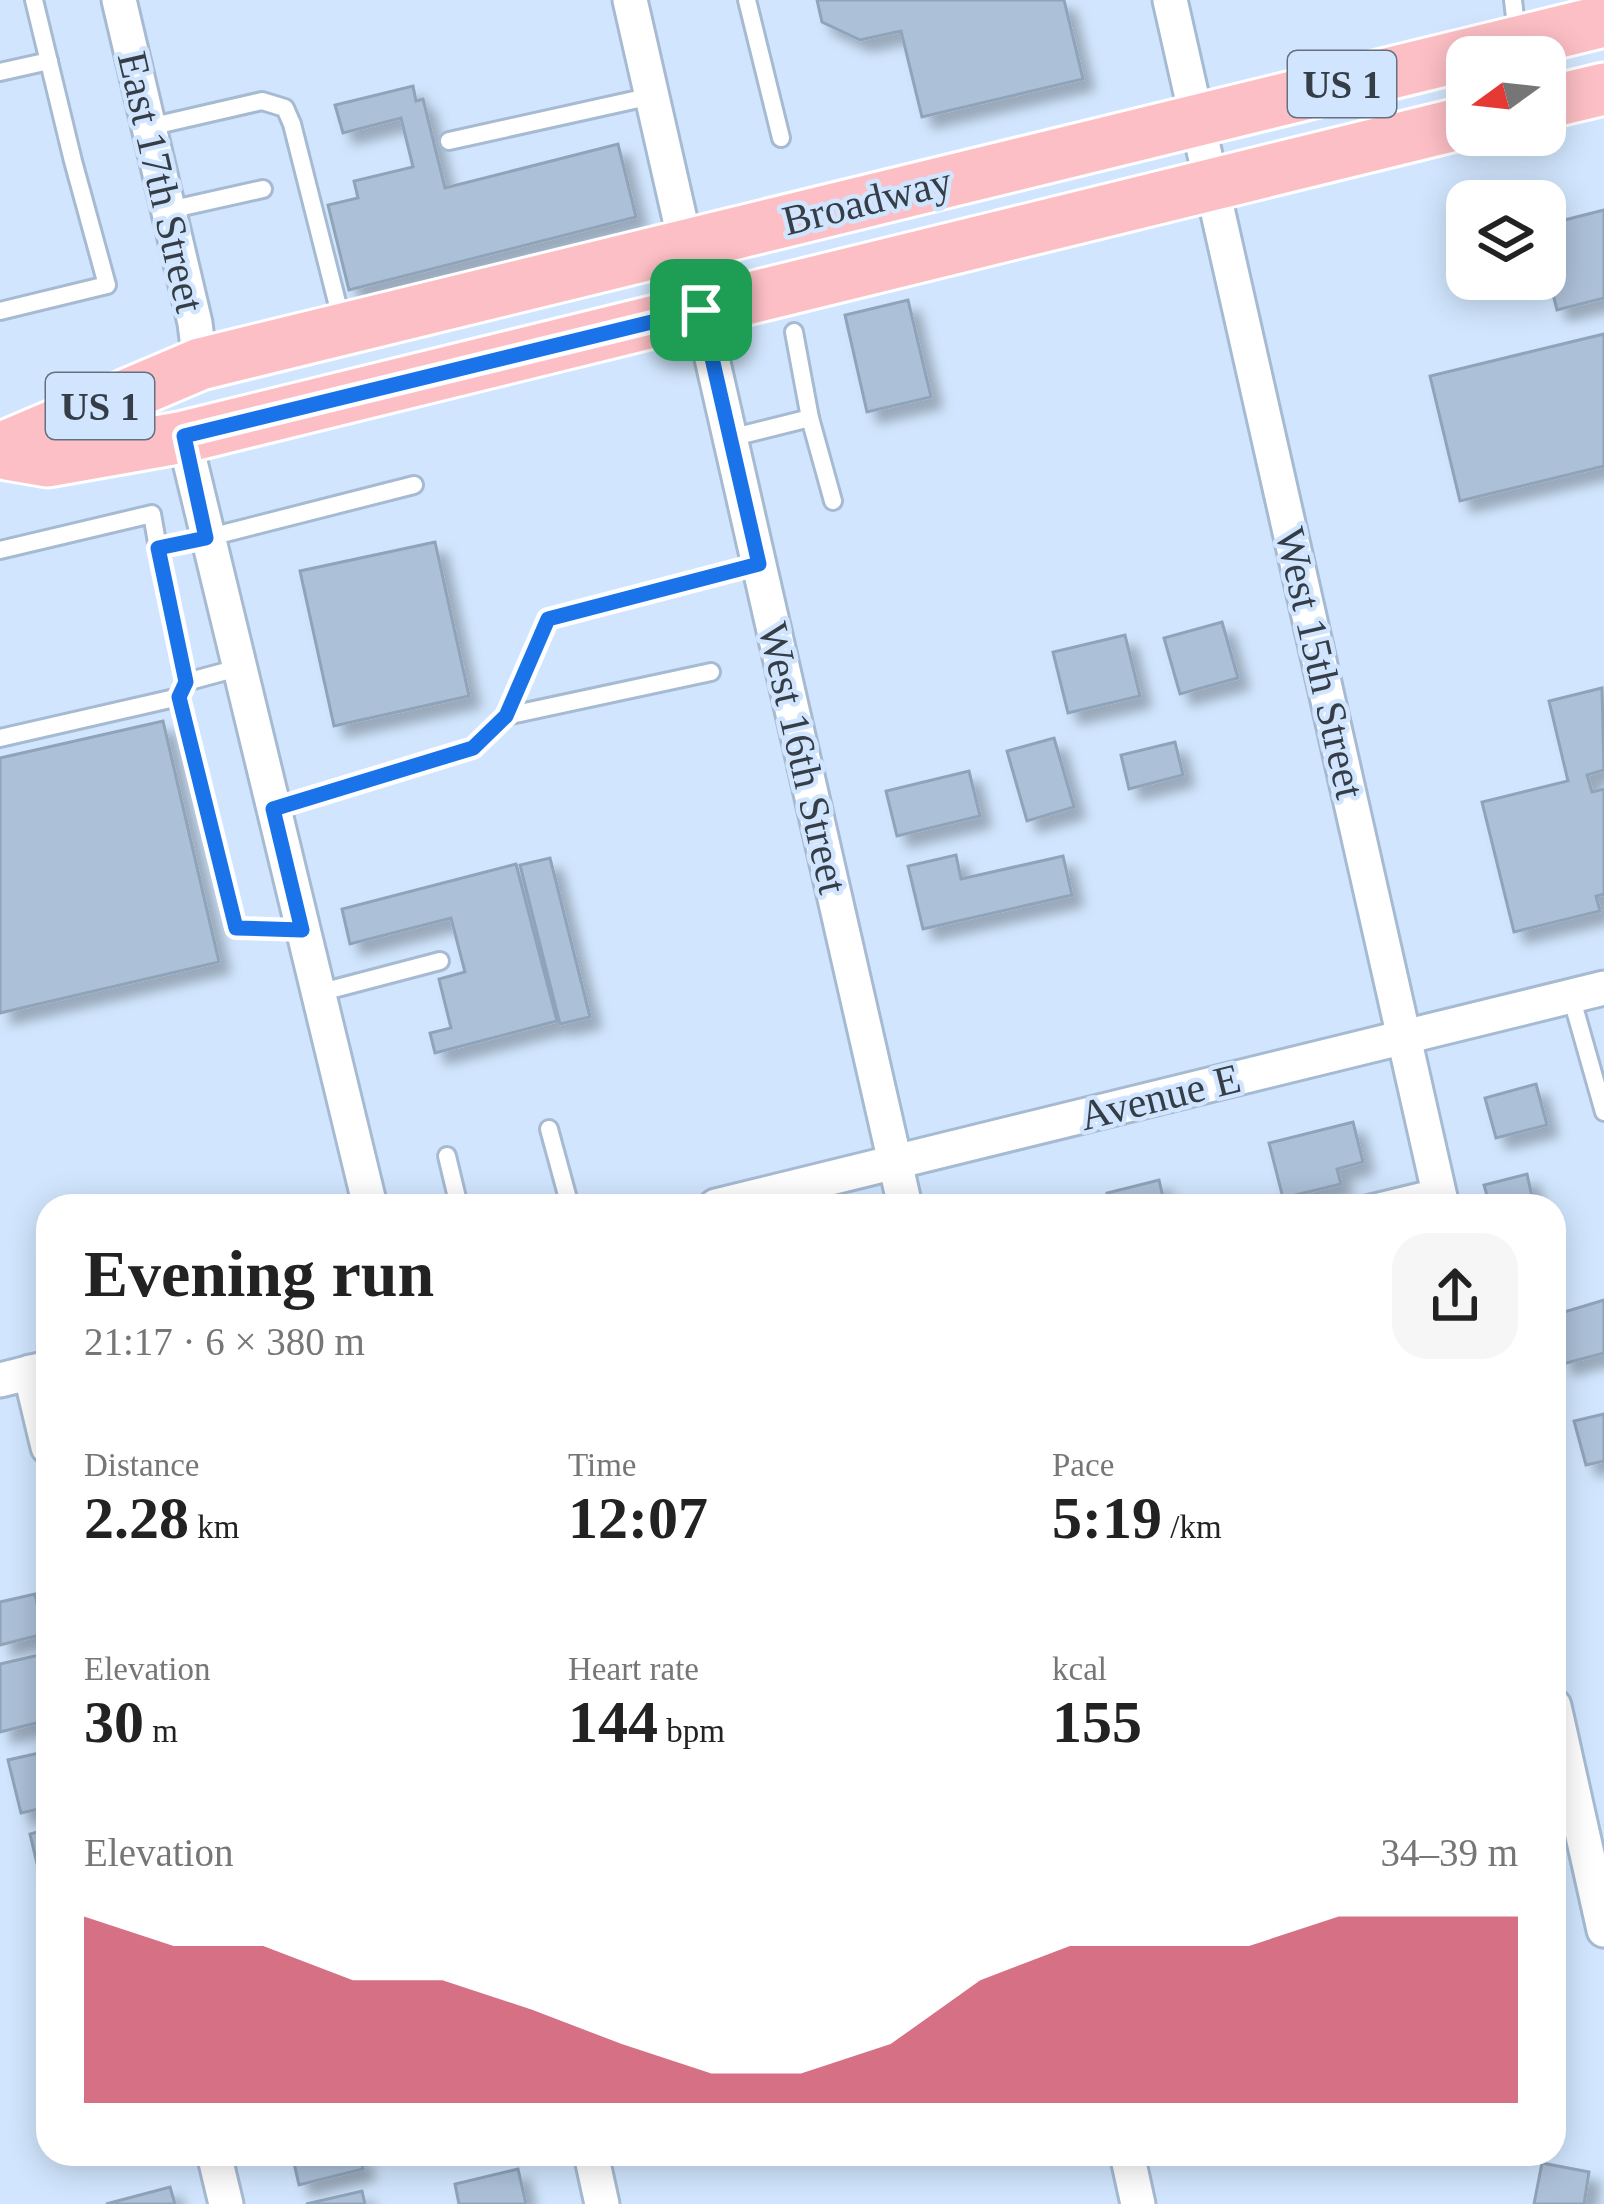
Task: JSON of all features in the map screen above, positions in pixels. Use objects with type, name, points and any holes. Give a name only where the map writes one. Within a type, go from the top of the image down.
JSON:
[{"type":"main road","name":"Broadway","points":[[0,451],[200,364],[1198,120],[1515,21],[1604,21]]},
{"type":"main road","points":[[1566,98],[1604,89]]},
{"type":"main road","name":"Broadway","points":[[0,451],[48,461],[184,436],[1446,127]]},
{"type":"street","name":"East 17th Street","points":[[119,0],[195,323],[200,364]]},
{"type":"street","points":[[630,0],[686,246]]},
{"type":"street","name":"West 15th Street","points":[[1170,0],[1439,1194]]},
{"type":"street","name":"West 16th Street","points":[[701,310],[901,1194]]},
{"type":"street","points":[[184,436],[367,1194]]},
{"type":"street","name":"Avenue E","points":[[765,1194],[1604,988]]},
{"type":"street","points":[[26,1374],[36,1407]]},
{"type":"street","points":[[1566,1760],[1604,1930]]},
{"type":"street","points":[[217,2166],[226,2204]]},
{"type":"street","points":[[594,2166],[602,2204]]},
{"type":"street","points":[[1129,2166],[1138,2204]]},
{"type":"lane","points":[[0,311],[106,285],[34,0]]},
{"type":"lane","points":[[747,0],[781,138]]},
{"type":"lane","points":[[0,72],[49,61]]},
{"type":"lane","points":[[449,141],[652,96]]},
{"type":"lane","points":[[149,127],[262,100],[284,108],[344,329]]},
{"type":"lane","points":[[169,210],[263,189]]},
{"type":"lane","points":[[794,332],[810,418],[833,501]]},
{"type":"lane","points":[[730,438],[810,418]]},
{"type":"lane","points":[[158,548],[414,485]]},
{"type":"lane","points":[[0,550],[152,514],[182,689],[236,928],[302,930]]},
{"type":"lane","points":[[273,809],[473,748],[506,716],[548,619],[759,564]]},
{"type":"lane","points":[[0,738],[182,689],[238,668]]},
{"type":"lane","points":[[506,716],[711,671]]},
{"type":"lane","points":[[318,993],[440,961]]},
{"type":"lane","points":[[1571,996],[1604,1112]]},
{"type":"lane","points":[[549,1129],[567,1194]]},
{"type":"lane","points":[[447,1156],[456,1194]]},
{"type":"building","points":[[817,0],[1064,0],[1083,79],[922,117],[901,31],[860,40],[822,22]]},
{"type":"building","points":[[413,86],[416,101],[423,99],[445,188],[618,144],[636,217],[349,290],[328,205],[358,198],[354,181],[413,167],[401,118],[343,133],[335,105]]},
{"type":"building","points":[[1604,210],[1604,298],[1557,310],[1554,300],[1566,300],[1566,220]]},
{"type":"building","points":[[908,300],[931,397],[867,412],[845,315]]},
{"type":"building","points":[[1604,334],[1604,466],[1460,501],[1430,376]]},
{"type":"building","points":[[435,542],[469,696],[334,726],[300,571]]},
{"type":"building","points":[[1222,622],[1238,678],[1180,694],[1164,638]]},
{"type":"building","points":[[1125,635],[1140,696],[1068,713],[1053,652]]},
{"type":"building","points":[[1602,688],[1604,770],[1587,775],[1592,792],[1604,789],[1604,894],[1596,896],[1600,911],[1514,932],[1482,802],[1568,781],[1549,701]]},
{"type":"building","points":[[163,721],[219,962],[0,1013],[0,758]]},
{"type":"building","points":[[1054,738],[1074,807],[1027,821],[1007,751]]},
{"type":"building","points":[[1175,742],[1183,775],[1129,789],[1121,755]]},
{"type":"building","points":[[969,771],[980,816],[897,836],[886,791]]},
{"type":"building","points":[[956,855],[961,879],[1063,856],[1072,895],[923,929],[908,866]]},
{"type":"building","points":[[550,858],[590,1017],[560,1024],[520,865]]},
{"type":"building","points":[[516,864],[557,1021],[435,1053],[430,1033],[451,1028],[439,979],[465,972],[451,918],[350,944],[342,909]]},
{"type":"building","points":[[1536,1084],[1547,1125],[1496,1138],[1485,1098]]},
{"type":"building","points":[[1353,1122],[1363,1162],[1337,1169],[1341,1184],[1282,1194],[1269,1143]]},
{"type":"building","points":[[1527,1174],[1531,1194],[1487,1194],[1484,1185]]},
{"type":"building","points":[[1159,1180],[1162,1194],[1107,1194]]},
{"type":"building","points":[[1604,1300],[1604,1353],[1566,1363],[1566,1311]]},
{"type":"building","points":[[1604,1414],[1604,1461],[1586,1465],[1574,1421]]},
{"type":"building","points":[[35,1594],[36,1636],[0,1645],[0,1602]]},
{"type":"building","points":[[36,1656],[36,1723],[0,1732],[0,1664]]},
{"type":"building","points":[[36,1754],[36,1810],[21,1813],[8,1760]]},
{"type":"building","points":[[295,2166],[362,2166],[363,2169],[299,2185]]},
{"type":"building","points":[[1541,2166],[1589,2172],[1584,2204],[1534,2204]]},
{"type":"building","points":[[518,2169],[526,2204],[459,2204],[455,2184]]},
{"type":"building","points":[[170,2187],[175,2204],[106,2204]]},
{"type":"building","points":[[362,2191],[365,2204],[306,2204]]},
{"type":"route","points":[[701,310],[759,564],[548,619],[506,716],[473,748],[273,809],[302,930],[236,928],[179,697],[186,682],[158,548],[206,538],[184,436],[701,310]]}]
